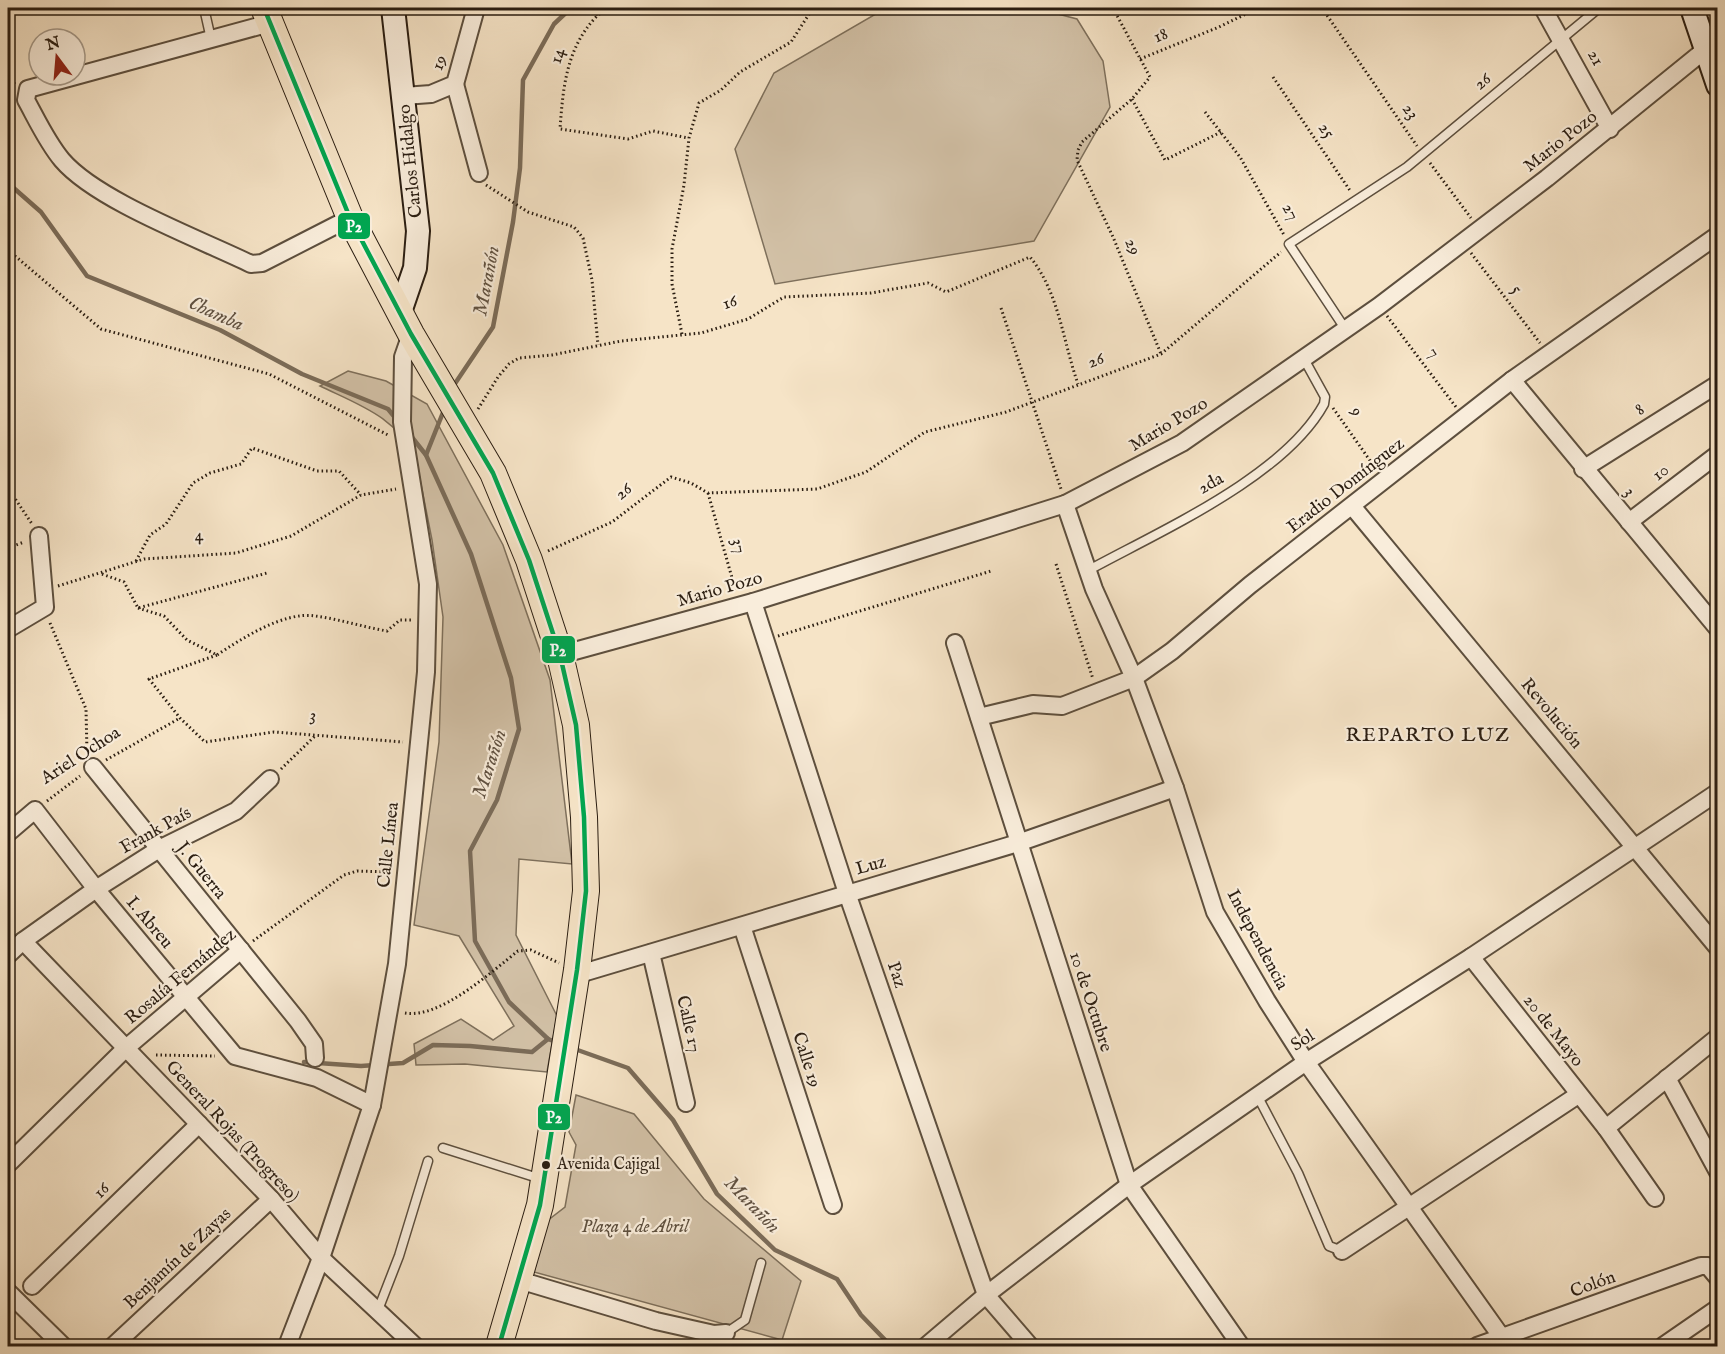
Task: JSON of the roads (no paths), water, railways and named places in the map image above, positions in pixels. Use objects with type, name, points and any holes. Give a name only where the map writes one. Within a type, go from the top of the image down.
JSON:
[{"type":"main road","points":[[267,15],[350,218],[405,323],[493,473],[530,560],[560,655],[576,725],[584,817],[586,891],[577,972],[545,1180],[499,1347]]},
{"type":"street","name":"Carlos Hidalgo","points":[[393,8],[404,96],[417,250],[405,323]]},
{"type":"street","name":"19","points":[[404,96],[431,94],[455,84],[476,8]]},
{"type":"street","name":"21","points":[[1543,8],[1610,129]]},
{"type":"street","points":[[1692,8],[1718,85]]},
{"type":"street","points":[[267,15],[211,39],[28,89],[26,100],[50,143],[76,174],[114,199],[251,264],[262,263],[350,218]]},
{"type":"street","name":"Mario Pozo","points":[[560,655],[746,604],[1065,504],[1182,443],[1379,306],[1610,129],[1706,49]]},
{"type":"street","points":[[455,84],[479,173]]},
{"type":"street","name":"Eradio Domínguez","points":[[978,717],[1033,704],[1062,706],[1134,678],[1172,651],[1250,585],[1512,380],[1718,235]]},
{"type":"street","name":"Calle Línea","points":[[287,1347],[321,1258],[372,1105],[397,964],[426,672],[428,584],[402,422],[405,323]]},
{"type":"street","name":"3","points":[[1512,380],[1582,469],[1716,623]]},
{"type":"street","name":"8","points":[[1582,469],[1718,384]]},
{"type":"street","name":"10","points":[[1629,522],[1718,454]]},
{"type":"street","name":"Independencia","points":[[1065,504],[1087,571],[1134,678],[1175,788],[1215,912],[1306,1062],[1505,1342]]},
{"type":"street","name":"Revolución","points":[[1352,506],[1718,948]]},
{"type":"street","points":[[8,629],[45,607],[39,536]]},
{"type":"street","name":"Paz","points":[[746,604],[765,640],[848,893],[986,1295],[1030,1347]]},
{"type":"street","name":"10 de Octubre","points":[[955,643],[1129,1185],[1241,1347]]},
{"type":"street","name":"J. Guerra","points":[[93,767],[314,1044],[315,1058]]},
{"type":"street","name":"Frank País","points":[[8,955],[23,941],[96,889],[159,849],[236,811],[270,779]]},
{"type":"street","name":"Luz","points":[[577,972],[651,953],[1018,843],[1175,788]]},
{"type":"street","name":"Sol","points":[[926,1347],[986,1295],[1129,1185],[1306,1062],[1471,957],[1718,792]]},
{"type":"street","name":"Ariel Ochoa","points":[[8,833],[35,810]]},
{"type":"street","name":"I. Abreu","points":[[35,810],[96,889],[235,1056],[317,1078],[372,1105]]},
{"type":"street","name":"Calle 19","points":[[742,926],[833,1205]]},
{"type":"street","name":"General Rojas (Progreso)","points":[[23,941],[271,1199],[321,1258],[415,1347]]},
{"type":"street","name":"Rosalía Fernández","points":[[8,1164],[130,1052],[185,997],[241,950]]},
{"type":"street","name":"Calle 17","points":[[651,953],[686,1103]]},
{"type":"street","name":"20 de Mayo","points":[[1471,957],[1606,1128],[1655,1198]]},
{"type":"street","points":[[1606,1128],[1718,1037]]},
{"type":"street","points":[[1667,1078],[1718,1172]]},
{"type":"street","points":[[1342,1251],[1578,1095]]},
{"type":"street","name":"16","points":[[32,1286],[200,1124]]},
{"type":"street","name":"Benjamín de Zayas","points":[[113,1347],[271,1199]]},
{"type":"street","name":"Colón","points":[[1477,1347],[1505,1342],[1701,1266],[1707,1266],[1718,1278]]},
{"type":"street","points":[[519,1280],[656,1321],[714,1334],[726,1333]]},
{"type":"street","points":[[8,1292],[63,1347]]},
{"type":"street","points":[[1663,1347],[1718,1308]]},
{"type":"lane","points":[[204,8],[211,39]]},
{"type":"lane","name":"26","points":[[1289,244],[1423,154],[1561,37],[1599,8]]},
{"type":"lane","name":"27","points":[[1289,244],[1346,330]]},
{"type":"lane","name":"9","points":[[1304,360],[1325,397]]},
{"type":"lane","name":"2da","points":[[1087,571],[1242,485],[1287,452],[1321,410],[1325,397]]},
{"type":"lane","points":[[1257,1097],[1298,1173],[1329,1246],[1342,1251]]},
{"type":"lane","points":[[443,1148],[545,1180]]},
{"type":"lane","points":[[378,1310],[399,1256],[428,1161]]},
{"type":"lane","points":[[726,1333],[745,1320],[761,1263]]},
{"type":"waterway","name":"Marañón","points":[[452,388],[493,327],[513,222],[520,168],[523,80],[554,24],[571,8]]},
{"type":"waterway","name":"Chamba","points":[[8,183],[41,212],[87,276],[220,330],[302,374],[388,409],[397,420]]},
{"type":"waterway","name":"Marañón","points":[[426,455],[444,410]]},
{"type":"waterway","name":"Marañón","points":[[411,436],[426,455],[471,554],[511,678],[519,729],[497,800],[470,851],[475,941],[509,1002],[548,1039],[556,1042]]},
{"type":"waterway","points":[[304,1062],[361,1066],[403,1063],[433,1045],[532,1052],[548,1039]]},
{"type":"waterway","name":"Marañón","points":[[572,1048],[628,1068],[673,1120],[717,1194],[775,1250],[837,1279],[861,1315],[891,1346]]},
{"type":"place","name":"Avenida Cajigal","points":[[546,1165]]},
{"type":"district","name":"REPARTO LUZ","points":[[1428,735]]},
{"type":"park label","name":"Plaza 4 de Abril","points":[[635,1227]]}]
